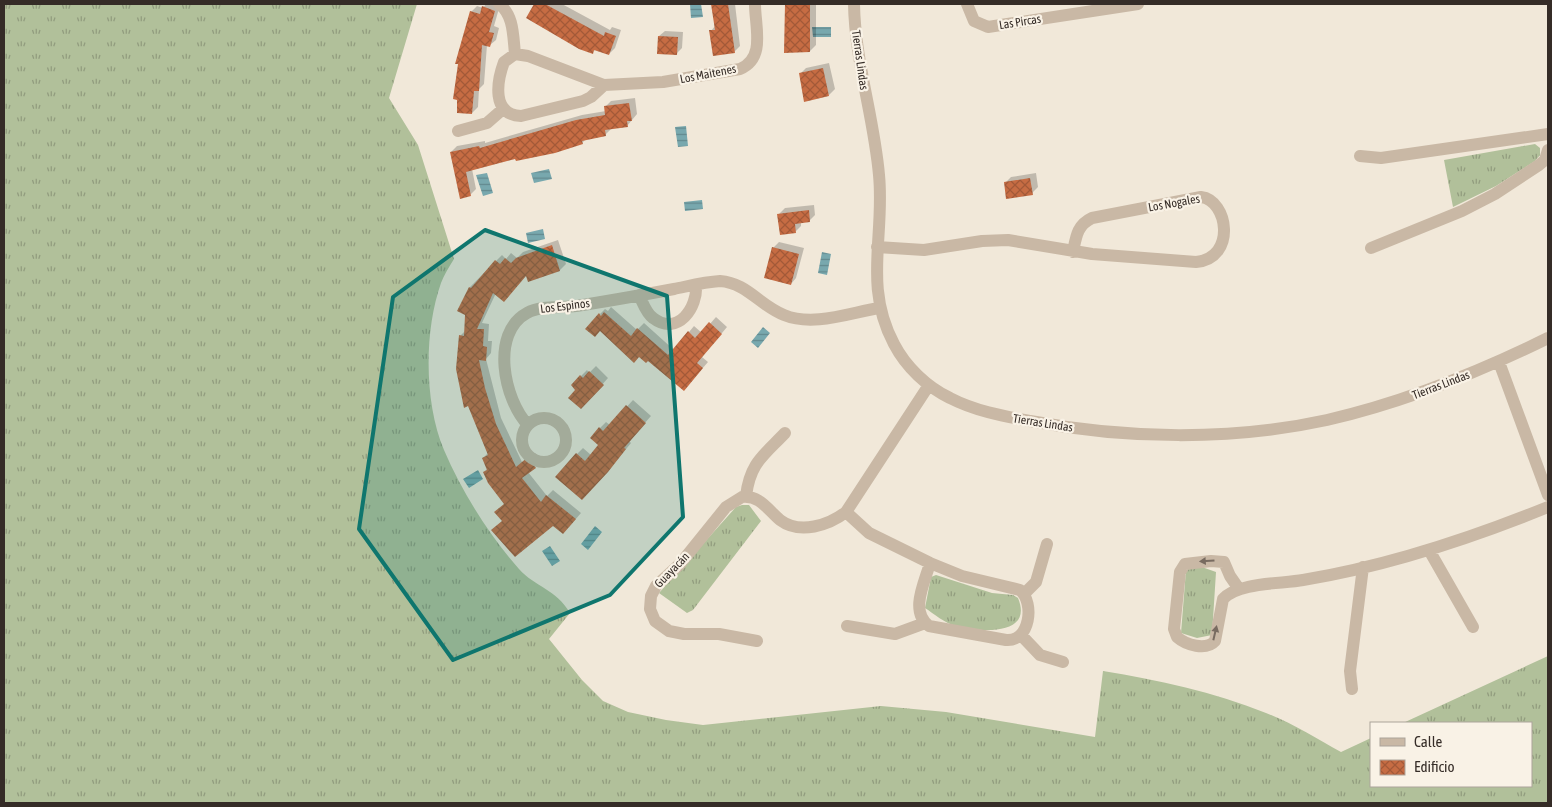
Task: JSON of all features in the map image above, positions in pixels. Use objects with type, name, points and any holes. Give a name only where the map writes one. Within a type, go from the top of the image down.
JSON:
[{"type":"street","points":[[499,4],[508,12],[510,18],[515,54],[507,58],[502,67],[498,96],[503,108],[513,115],[521,116],[583,101],[591,97],[604,85]]},
{"type":"street","name":"Los Maitenes","points":[[515,54],[528,56],[604,85],[670,82],[745,67],[753,59],[757,48],[755,4]]},
{"type":"street","name":"Tierras Lindas","points":[[854,4],[861,74],[874,135],[880,176],[881,204],[876,285],[879,308],[899,352],[929,385],[950,398],[980,410],[1046,424],[1125,433],[1217,434],[1290,426],[1354,413],[1418,395],[1499,362],[1548,338]]},
{"type":"street","name":"Las Pircas","points":[[967,4],[974,21],[988,27],[1087,8],[1138,4]]},
{"type":"street","points":[[458,131],[487,123],[503,108]]},
{"type":"street","points":[[1360,156],[1381,158],[1548,134]]},
{"type":"street","points":[[1371,248],[1481,202],[1540,165],[1545,160],[1548,150]]},
{"type":"street","name":"Los Nogales","points":[[877,247],[924,250],[982,241],[1008,240],[1073,252],[1203,261],[1211,259],[1220,250],[1224,234],[1218,206],[1210,199],[1201,197],[1092,218],[1081,226],[1075,238],[1073,252]]},
{"type":"street","name":"Los Espinos","points":[[528,425],[512,403],[505,370],[507,342],[517,321],[527,313],[537,309],[566,307],[720,281],[734,283],[749,290],[776,311],[804,320],[879,308]]},
{"type":"street","points":[[639,295],[652,318],[658,322],[671,324],[679,322],[690,312],[696,299],[696,285]]},
{"type":"street","points":[[1499,362],[1548,495]]},
{"type":"street","points":[[785,432],[754,466],[749,476],[746,496],[757,499],[781,520],[795,526],[824,524],[846,512],[929,385]]},
{"type":"street","name":"Guayacán","points":[[746,496],[736,499],[726,507],[680,564],[656,586],[651,596],[650,609],[655,621],[669,631],[719,634],[757,641]]},
{"type":"street","points":[[1240,589],[1232,579],[1224,562],[1191,562],[1183,566],[1180,572],[1174,628],[1177,637],[1202,646],[1212,644],[1223,599],[1240,589],[1302,581],[1429,550],[1487,531],[1548,507]]},
{"type":"street","points":[[846,512],[869,533],[930,562],[962,576],[1010,587],[1024,594],[1028,602],[1027,623],[1021,635],[1015,640],[1006,640],[933,628],[925,623],[921,618],[919,607],[930,562]]},
{"type":"street","points":[[1024,594],[1036,582],[1047,544]]},
{"type":"street","points":[[1429,550],[1473,627]]},
{"type":"street","points":[[1352,689],[1350,671],[1363,567]]},
{"type":"street","points":[[847,626],[895,634],[925,623]]},
{"type":"street","points":[[1021,635],[1040,654],[1063,662]]},
{"type":"highlighted area","points":[[485,230],[667,296],[683,517],[610,595],[453,660],[359,529],[393,297]]},
{"type":"green space","points":[[4,4],[417,4],[389,98],[418,145],[454,259],[442,280],[431,323],[429,345],[430,389],[437,431],[459,482],[497,542],[525,575],[552,593],[570,613],[549,639],[582,680],[603,701],[628,712],[703,725],[881,706],[946,712],[1095,737],[1103,671],[1145,678],[1226,699],[1285,721],[1341,752],[1370,738],[1370,787],[1532,787],[1532,722],[1405,722],[1548,656],[1548,803],[4,803]]},
{"type":"green space","points":[[1535,144],[1540,148],[1540,155],[1535,161],[1496,186],[1453,207],[1444,160]]},
{"type":"green space","points":[[749,505],[761,521],[693,610],[687,613],[659,593],[736,507]]},
{"type":"green space","points":[[1199,566],[1216,572],[1212,635],[1197,638],[1181,633],[1186,570]]},
{"type":"green space","points":[[936,575],[992,593],[1013,595],[1018,598],[1021,611],[1018,620],[1011,626],[990,630],[977,630],[947,623],[925,608],[931,577]]},
{"type":"water","points":[[690,4],[701,4],[703,17],[691,18]]},
{"type":"water","points":[[812,27],[831,27],[831,37],[813,37]]},
{"type":"water","points":[[686,126],[688,146],[678,147],[675,127]]},
{"type":"water","points":[[549,169],[552,179],[534,183],[531,173]]},
{"type":"water","points":[[487,173],[493,193],[483,196],[476,175]]},
{"type":"water","points":[[702,200],[703,209],[685,211],[684,202]]},
{"type":"water","points":[[543,229],[545,239],[528,243],[526,233]]},
{"type":"water","points":[[822,252],[831,254],[827,275],[818,273]]},
{"type":"water","points":[[763,327],[770,333],[758,348],[751,342]]},
{"type":"water","points":[[478,470],[483,479],[469,488],[463,479]]},
{"type":"water","points":[[595,526],[602,532],[588,550],[581,544]]},
{"type":"water","points":[[550,546],[560,561],[552,566],[542,551]]},
{"type":"building","points":[[534,4],[545,4],[604,36],[605,32],[616,36],[609,55],[594,50],[593,54],[579,49],[526,18]]},
{"type":"building","points":[[711,4],[728,4],[735,53],[713,56],[709,30],[715,30]]},
{"type":"building","points":[[785,4],[810,4],[810,52],[784,53]]},
{"type":"building","points":[[482,6],[495,11],[489,32],[494,33],[490,47],[482,45],[479,91],[474,91],[472,114],[457,113],[457,100],[453,99],[458,64],[455,64],[470,11],[480,14]]},
{"type":"building","points":[[658,36],[678,37],[677,55],[657,54]]},
{"type":"building","points":[[823,68],[829,96],[804,102],[799,73]]},
{"type":"building","points":[[629,103],[632,121],[627,121],[628,127],[605,130],[606,136],[582,141],[583,144],[555,153],[516,161],[515,159],[466,172],[471,196],[460,199],[450,152],[479,146],[480,148],[576,120],[605,115],[604,106]]},
{"type":"building","points":[[1030,178],[1033,195],[1006,199],[1004,182]]},
{"type":"building","points":[[809,210],[810,222],[795,224],[796,233],[780,235],[777,214]]},
{"type":"building","points":[[552,245],[560,271],[528,282],[526,276],[504,302],[493,293],[477,329],[484,329],[483,346],[487,347],[486,361],[479,360],[485,388],[496,424],[516,467],[528,457],[536,468],[522,478],[541,502],[546,495],[576,519],[563,534],[553,526],[515,557],[491,530],[502,521],[494,512],[504,504],[488,483],[483,472],[487,470],[482,458],[488,455],[468,406],[464,408],[456,369],[459,335],[464,336],[465,315],[457,311],[469,287],[471,288],[495,260],[500,264],[505,258],[511,263],[516,258]]},
{"type":"building","points":[[772,247],[799,254],[791,285],[764,278]]},
{"type":"building","points":[[604,312],[631,336],[637,328],[668,355],[688,331],[695,338],[709,322],[722,334],[697,363],[703,368],[684,391],[648,361],[646,363],[639,357],[634,363],[600,331],[595,337],[585,329],[599,313],[601,316]]},
{"type":"building","points":[[589,371],[604,385],[581,409],[568,398],[575,390],[571,385],[580,375],[583,378]]},
{"type":"building","points":[[626,405],[646,423],[624,448],[626,449],[608,472],[582,500],[555,477],[576,453],[585,461],[598,445],[590,438],[599,427],[603,431]]}]
